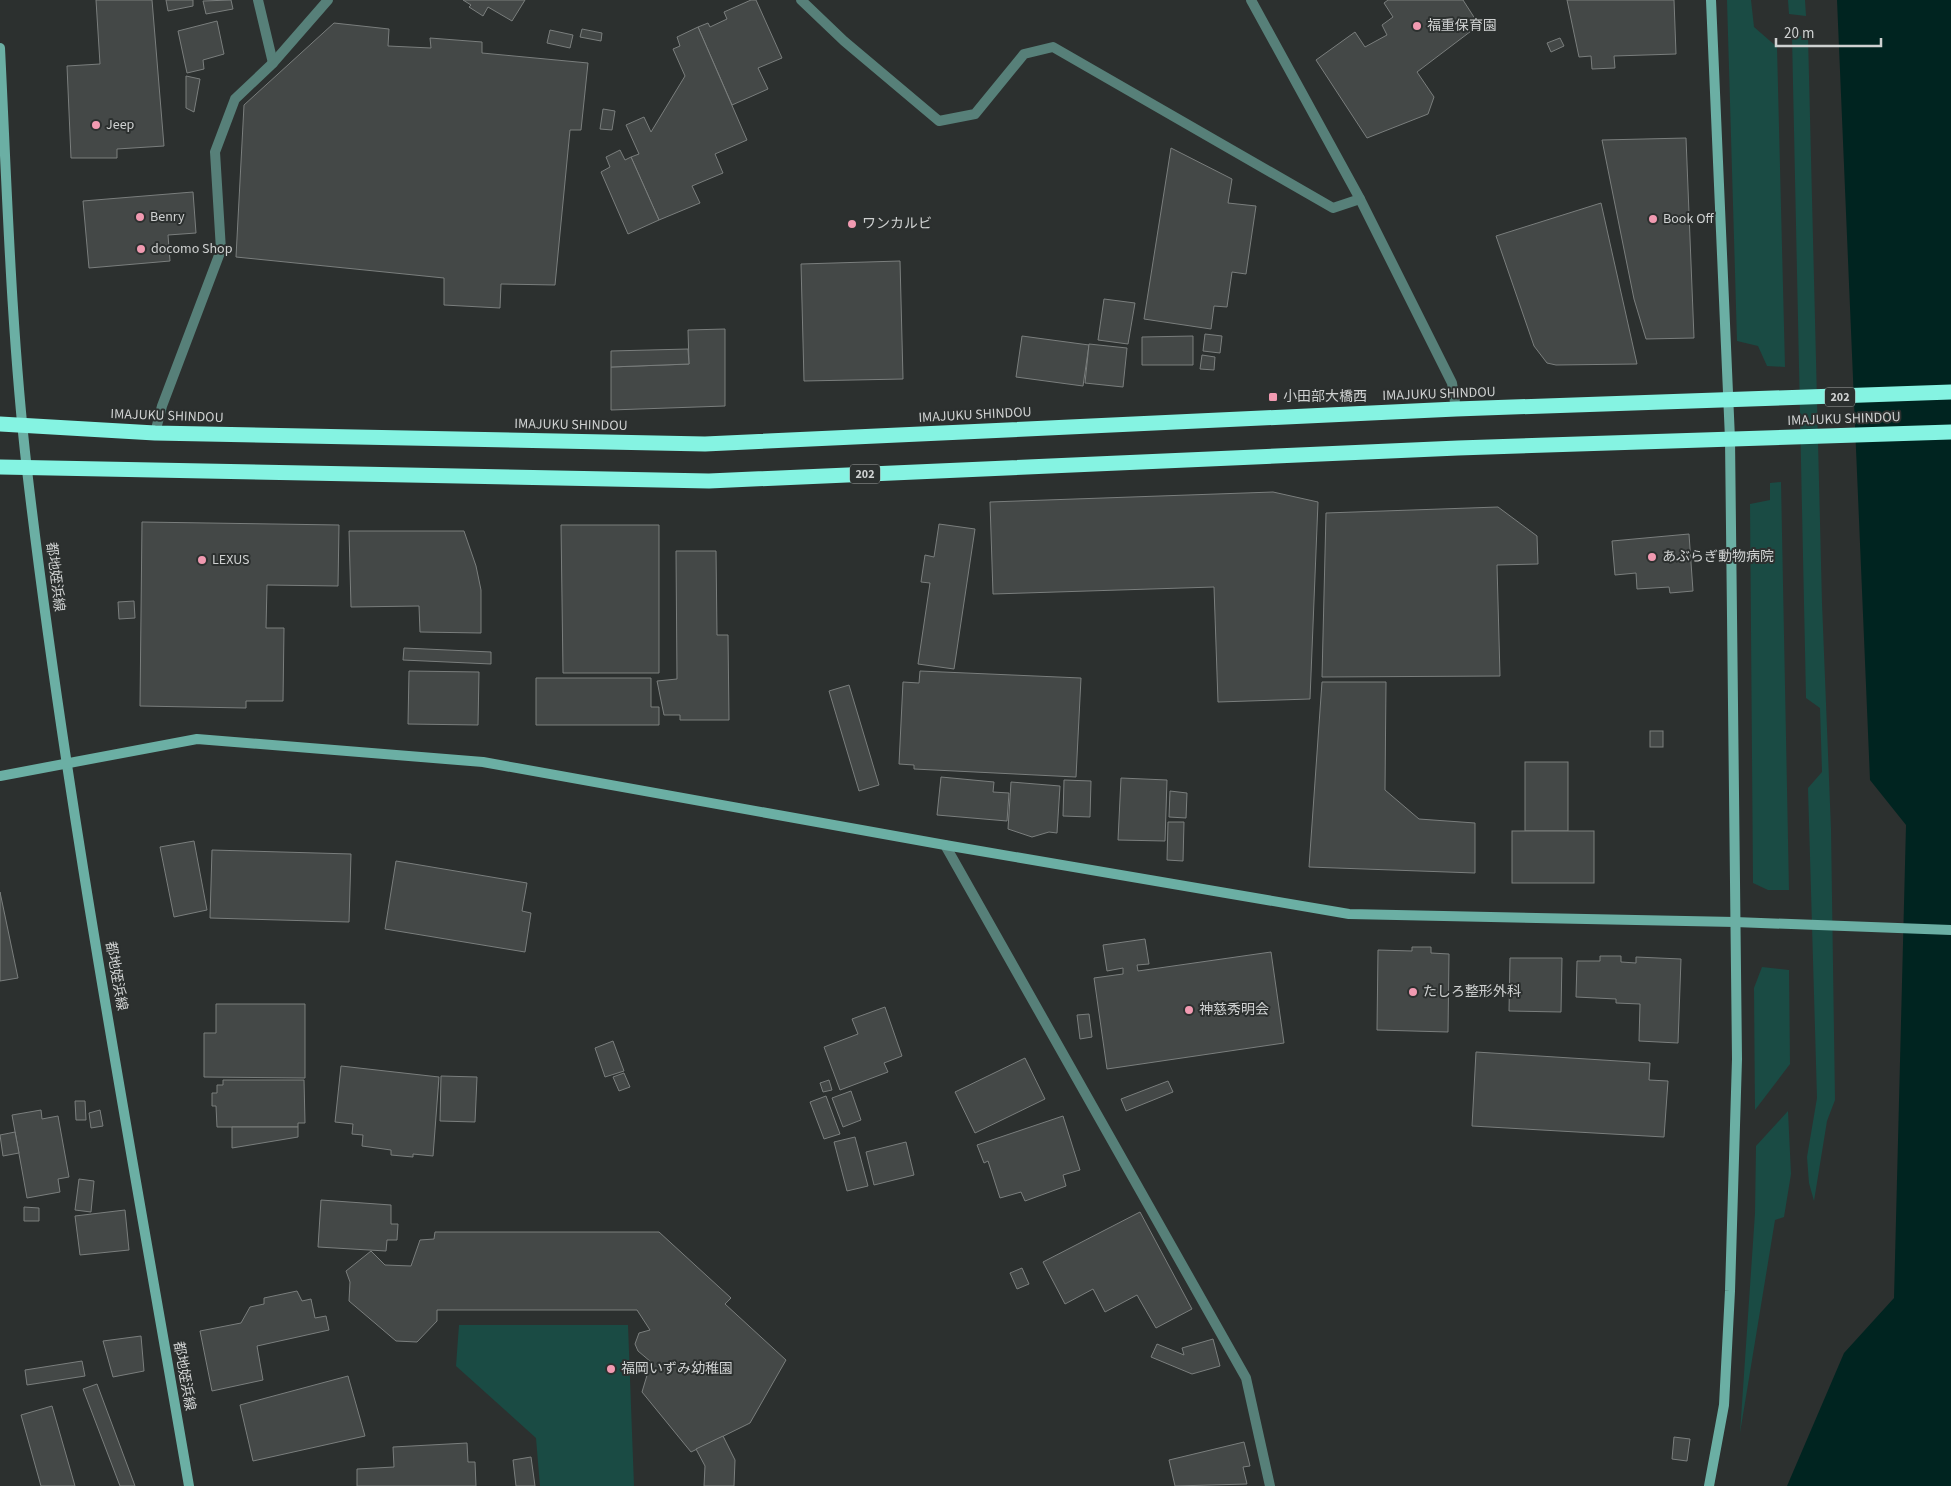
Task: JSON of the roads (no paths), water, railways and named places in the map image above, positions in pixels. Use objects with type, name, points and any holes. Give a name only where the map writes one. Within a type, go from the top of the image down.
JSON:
[{"type":"highway","name":"IMAJUKU SHINDOU","points":[[0,424],[155,433],[705,444],[1456,409],[1951,392]]},
{"type":"highway","name":"IMAJUKU SHINDOU","points":[[0,467],[27,470],[710,481],[1458,448],[1951,432]]},
{"type":"street","points":[[258,0],[272,63]]},
{"type":"street","points":[[155,433],[162,406],[221,250],[215,152],[235,99],[272,63],[328,0]]},
{"type":"street","points":[[801,0],[844,41],[939,121],[974,114],[1024,54],[1053,48],[1333,208],[1360,199]]},
{"type":"street","points":[[1251,0],[1360,199],[1452,383],[1456,409]]},
{"type":"street","points":[[1709,1486],[1724,1405],[1730,1291],[1737,1059],[1730,440],[1710,0]]},
{"type":"street","name":"都地姪浜線","points":[[0,48],[11,294],[22,426],[65,763],[189,1486]]},
{"type":"street","points":[[0,776],[197,739],[483,762],[945,845],[1349,914],[1735,922],[1951,930]]},
{"type":"street","points":[[945,845],[1246,1378],[1270,1486]]},
{"type":"place","name":"福重保育園","points":[[1417,26]]},
{"type":"place","name":"Jeep","points":[[96,125]]},
{"type":"place","name":"Benry","points":[[140,217]]},
{"type":"place","name":"Book Off","points":[[1653,219]]},
{"type":"place","name":"ワンカルビ","points":[[852,224]]},
{"type":"place","name":"docomo Shop","points":[[141,249]]},
{"type":"place","name":"小田部大橋西","points":[[1273,397]]},
{"type":"place","name":"あぶらぎ動物病院","points":[[1652,557]]},
{"type":"place","name":"LEXUS","points":[[202,560]]},
{"type":"place","name":"たしろ整形外科","points":[[1413,992]]},
{"type":"place","name":"神慈秀明会","points":[[1189,1010]]},
{"type":"place","name":"福岡いずみ幼稚園","points":[[611,1369]]}]
